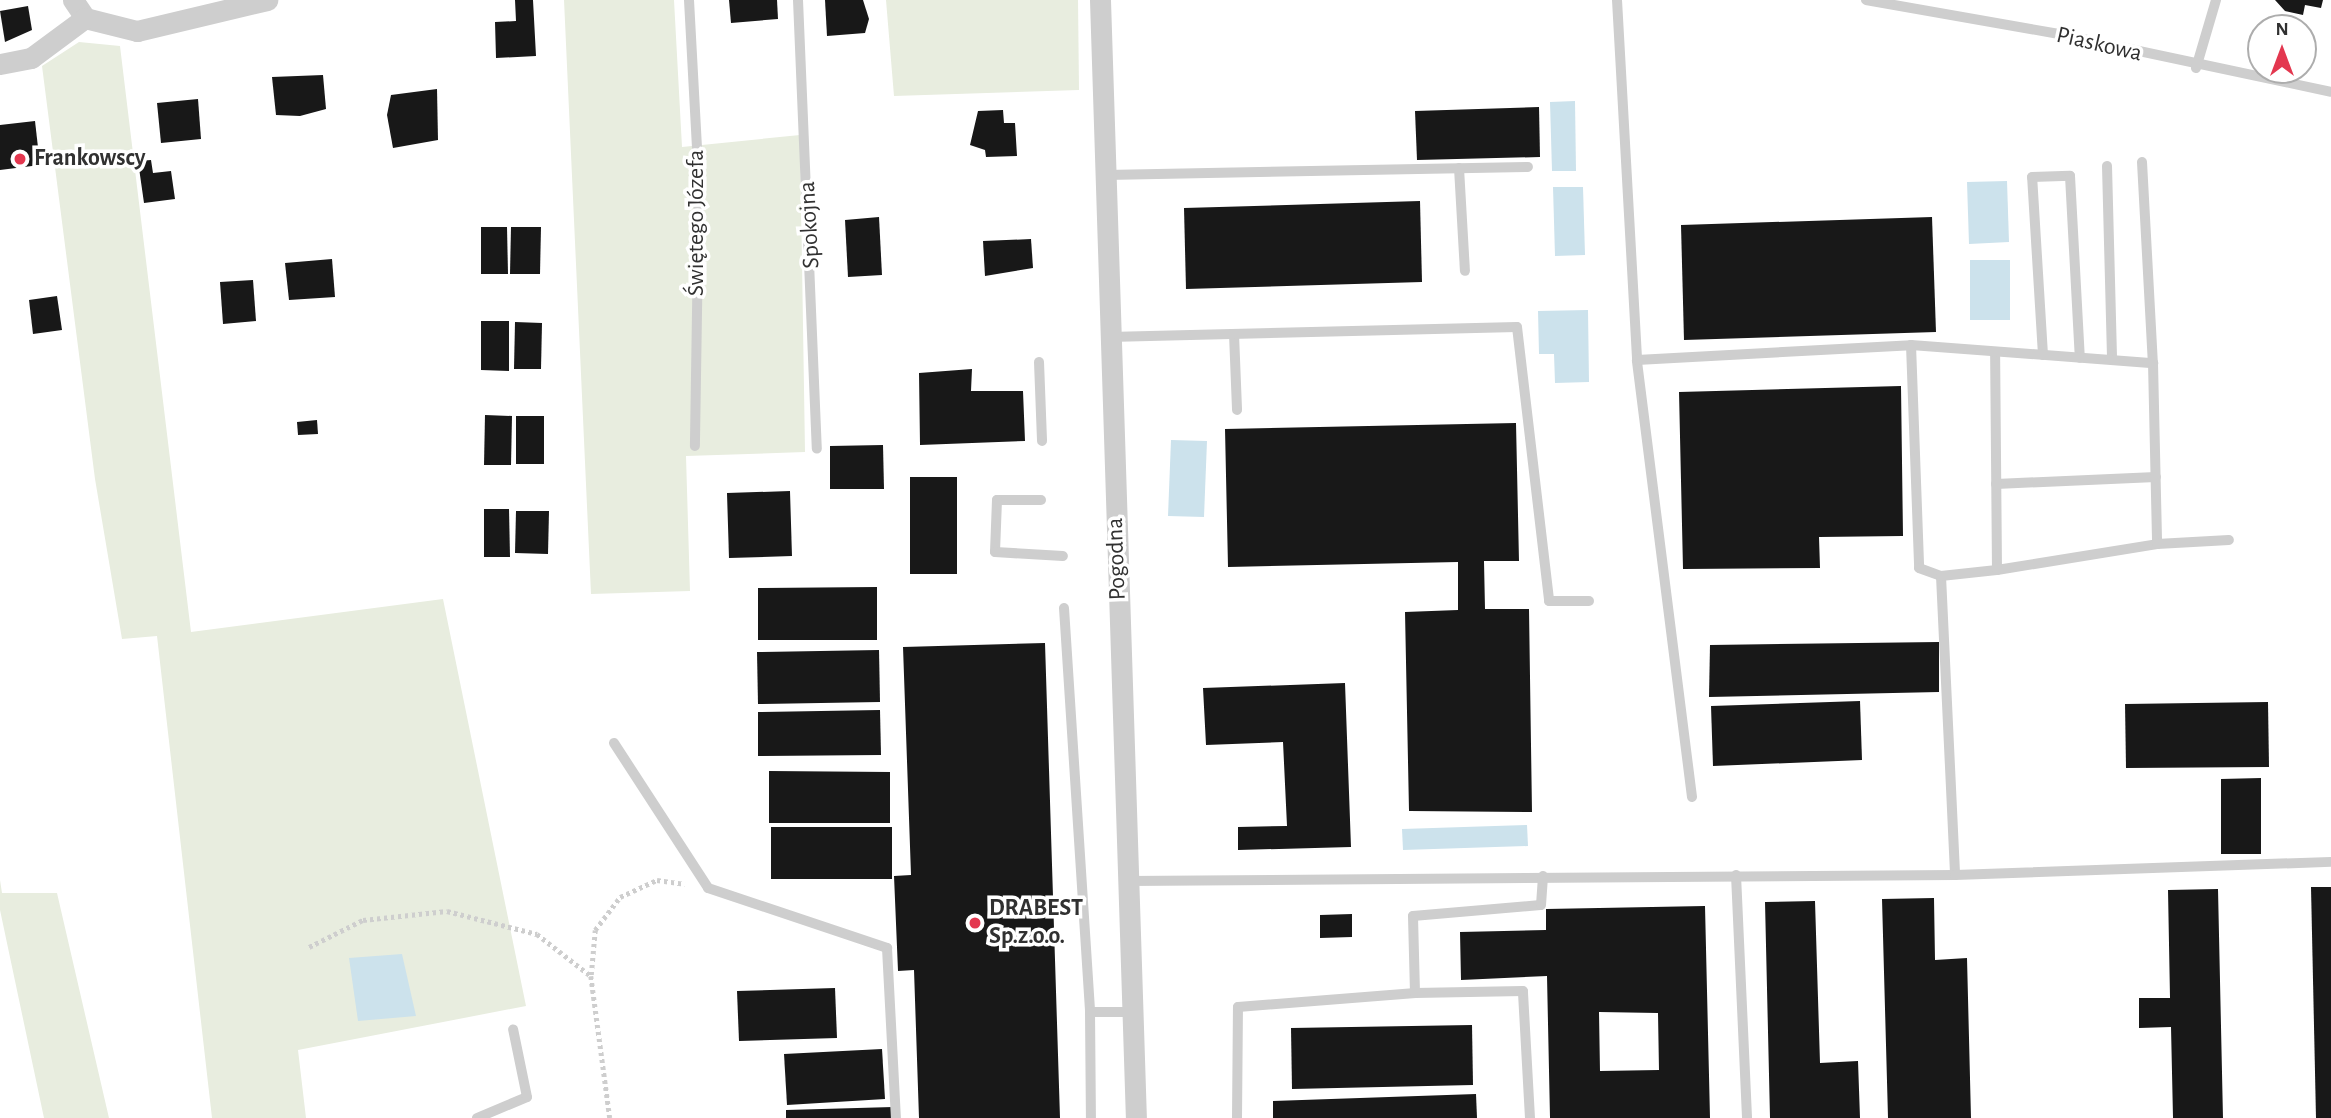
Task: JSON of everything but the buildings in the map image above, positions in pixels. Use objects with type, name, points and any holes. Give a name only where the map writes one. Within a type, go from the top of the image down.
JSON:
[{"type":"street","points":[[73,0],[85,18],[138,31],[267,0]]},
{"type":"street","name":"Pogodna","points":[[1100,0],[1136,1118]]},
{"type":"street","points":[[0,64],[31,58],[85,18]]},
{"type":"lane","name":"Świętego Józefa","points":[[689,0],[699,185],[695,446]]},
{"type":"lane","name":"Spokojna","points":[[798,0],[817,449]]},
{"type":"lane","points":[[1617,0],[1637,360],[1692,797]]},
{"type":"lane","name":"Piaskowa","points":[[1866,0],[2059,34],[2196,68],[2331,92]]},
{"type":"lane","points":[[2196,68],[2216,0]]},
{"type":"lane","points":[[2142,162],[2153,363],[2157,544]]},
{"type":"lane","points":[[2107,166],[2112,360]]},
{"type":"lane","points":[[1106,175],[1528,167]]},
{"type":"lane","points":[[1459,168],[1465,271]]},
{"type":"lane","points":[[2043,355],[2032,177],[2070,176],[2080,358]]},
{"type":"lane","points":[[1109,337],[1517,327],[1549,600],[1589,601]]},
{"type":"lane","points":[[1234,334],[1237,410]]},
{"type":"lane","points":[[1637,360],[1911,345],[2153,363]]},
{"type":"lane","points":[[1911,345],[1919,568],[1941,576],[1997,570],[2157,544],[2229,540]]},
{"type":"lane","points":[[1995,352],[1997,570]]},
{"type":"lane","points":[[1039,362],[1042,441]]},
{"type":"lane","points":[[1996,484],[2156,477]]},
{"type":"lane","points":[[1041,500],[997,500],[995,552],[1063,556]]},
{"type":"lane","points":[[1941,576],[1955,875]]},
{"type":"lane","points":[[1064,608],[1090,1012],[1091,1118]]},
{"type":"lane","points":[[614,743],[708,888],[887,948],[896,1118]]},
{"type":"lane","points":[[1128,881],[1955,875],[2331,862]]},
{"type":"lane","points":[[1736,875],[1746,1118]]},
{"type":"lane","points":[[1415,993],[1413,916],[1541,905],[1543,876]]},
{"type":"lane","points":[[1237,1118],[1238,1007],[1415,993],[1523,991],[1531,1118]]},
{"type":"lane","points":[[1090,1012],[1133,1012]]},
{"type":"lane","points":[[477,1118],[527,1097],[513,1029]]},
{"type":"path","points":[[610,1118],[591,976],[595,930],[620,897],[657,880],[708,888]]},
{"type":"path","points":[[309,947],[363,920],[447,911],[537,934],[591,976]]},
{"type":"shaded area","points":[[564,0],[674,0],[682,147],[800,135],[805,452],[686,456],[690,591],[591,594]]},
{"type":"shaded area","points":[[886,0],[1078,0],[1079,90],[894,96]]},
{"type":"shaded area","points":[[79,42],[120,46],[191,632],[443,599],[526,1006],[298,1050],[306,1118],[212,1118],[157,636],[122,639],[95,479],[42,66]]},
{"type":"shaded area","points":[[0,880],[2,893],[57,893],[109,1118],[44,1118],[0,910]]},
{"type":"water","points":[[1575,101],[1576,171],[1552,171],[1550,102]]},
{"type":"water","points":[[2007,181],[2009,242],[1969,244],[1967,182]]},
{"type":"water","points":[[1553,187],[1583,187],[1585,255],[1555,256]]},
{"type":"water","points":[[1970,260],[2010,260],[2010,320],[1970,320]]},
{"type":"water","points":[[1588,310],[1589,382],[1555,383],[1554,354],[1539,354],[1538,311]]},
{"type":"water","points":[[1171,440],[1207,441],[1204,517],[1168,516]]},
{"type":"water","points":[[1527,825],[1528,846],[1403,850],[1402,829]]},
{"type":"water","points":[[402,954],[416,1016],[358,1021],[349,958]]},
{"type":"place","name":"Frankowscy","points":[[20,159]]},
{"type":"place","name":"DRABEST Sp.z.o.o.","points":[[975,923]]}]
